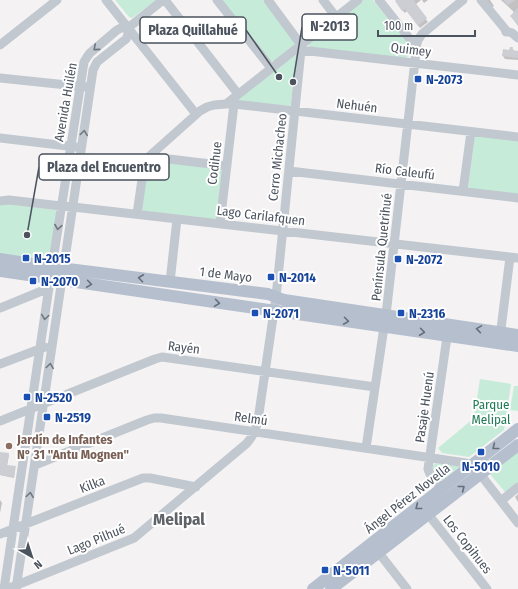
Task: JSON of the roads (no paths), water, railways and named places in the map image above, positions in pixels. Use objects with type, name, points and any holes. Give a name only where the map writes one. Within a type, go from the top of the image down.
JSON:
[{"type":"main road","name":"1 de Mayo","points":[[0,259],[50,278]]},
{"type":"main road","name":"1 de Mayo","points":[[0,271],[50,278],[63,274],[170,282],[260,292],[284,300],[385,321]]},
{"type":"main road","name":"1 de Mayo","points":[[63,274],[274,311],[385,321],[499,338],[518,346]]},
{"type":"main road","name":"1 de Mayo","points":[[499,338],[518,335]]},
{"type":"main road","name":"Ángel Pérez Novella","points":[[316,588],[518,429]]},
{"type":"main road","name":"Ángel Pérez Novella","points":[[332,589],[518,445]]},
{"type":"street","points":[[0,46],[57,0]]},
{"type":"street","points":[[106,0],[196,114]]},
{"type":"street","points":[[128,28],[164,0],[238,94]]},
{"type":"street","points":[[218,0],[271,68]]},
{"type":"street","points":[[268,0],[296,38],[301,48]]},
{"type":"street","points":[[323,0],[336,17]]},
{"type":"street","points":[[230,104],[238,94],[271,68],[301,48],[358,0]]},
{"type":"street","points":[[379,0],[416,48]]},
{"type":"street","points":[[416,48],[418,40],[422,34],[464,0]]},
{"type":"street","points":[[480,0],[506,31],[518,38]]},
{"type":"street","name":"Avenida Huilén","points":[[6,589],[13,528],[50,278],[84,62],[88,55],[117,30],[121,28],[128,28],[128,35],[126,39],[100,60],[93,70],[17,587]]},
{"type":"street","name":"Quimey","points":[[301,48],[518,75]]},
{"type":"street","name":"Cerro Michacheo","points":[[255,432],[266,372],[276,297],[301,48]]},
{"type":"street","name":"Península Quetrihué","points":[[366,448],[385,321],[416,48]]},
{"type":"street","points":[[0,78],[91,88]]},
{"type":"street","name":"Nehuén","points":[[142,168],[151,155],[196,114],[207,107],[214,105],[230,104],[518,137]]},
{"type":"street","name":"Codihue","points":[[220,224],[227,166],[230,104]]},
{"type":"street","points":[[463,191],[471,132]]},
{"type":"street","points":[[0,138],[71,147],[81,153],[138,165],[144,172],[137,214]]},
{"type":"street","points":[[151,155],[161,158],[227,166]]},
{"type":"street","name":"Río Caleufú","points":[[289,171],[518,198]]},
{"type":"street","name":"Lago Carilafquen","points":[[1,201],[9,200],[137,214],[514,258]]},
{"type":"street","points":[[170,282],[177,219]]},
{"type":"street","points":[[499,338],[514,258]]},
{"type":"street","points":[[0,308],[50,278]]},
{"type":"street","name":"Pasaje Huenú","points":[[442,489],[428,469],[448,330]]},
{"type":"street","points":[[0,364],[40,348],[53,347]]},
{"type":"street","name":"Rayén","points":[[0,421],[159,358],[166,357],[375,388]]},
{"type":"street","name":"Relmú","points":[[35,465],[154,418],[162,418],[463,462],[471,466]]},
{"type":"street","name":"Lago Pilhué","points":[[6,589],[17,587],[134,538],[246,444],[255,432]]},
{"type":"street","points":[[471,466],[480,474],[518,523]]},
{"type":"street","name":"Kilka","points":[[0,534],[143,478],[196,487]]},
{"type":"street","points":[[500,501],[518,487]]},
{"type":"street","name":"Los Copihues","points":[[428,514],[487,589]]},
{"type":"street","points":[[379,552],[407,589]]},
{"type":"place","name":"Plaza Quillahué","points":[[279,77]]},
{"type":"place","name":"N-2073","points":[[418,79]]},
{"type":"place","name":"N-2013","points":[[293,82]]},
{"type":"place","name":"Plaza del Encuentro","points":[[27,235]]},
{"type":"place","name":"N-2015","points":[[26,258]]},
{"type":"place","name":"N-2072","points":[[398,259]]},
{"type":"place","name":"N-2014","points":[[271,277]]},
{"type":"place","name":"N-2070","points":[[33,281]]},
{"type":"place","name":"N-2071","points":[[255,313]]},
{"type":"place","name":"N-2316","points":[[401,313]]},
{"type":"place","name":"N-2520","points":[[27,397]]},
{"type":"place","name":"N-2519","points":[[47,417]]},
{"type":"place","name":"Jardín de Infantes N° 31 \"Antu Mognen\"","points":[[9,446]]},
{"type":"place","name":"N-5010","points":[[481,452]]},
{"type":"place","name":"N-5011","points":[[325,570]]},
{"type":"district","name":"Melipal","points":[[179,519]]},
{"type":"park label","name":"Parque Melipal","points":[[491,412]]}]
